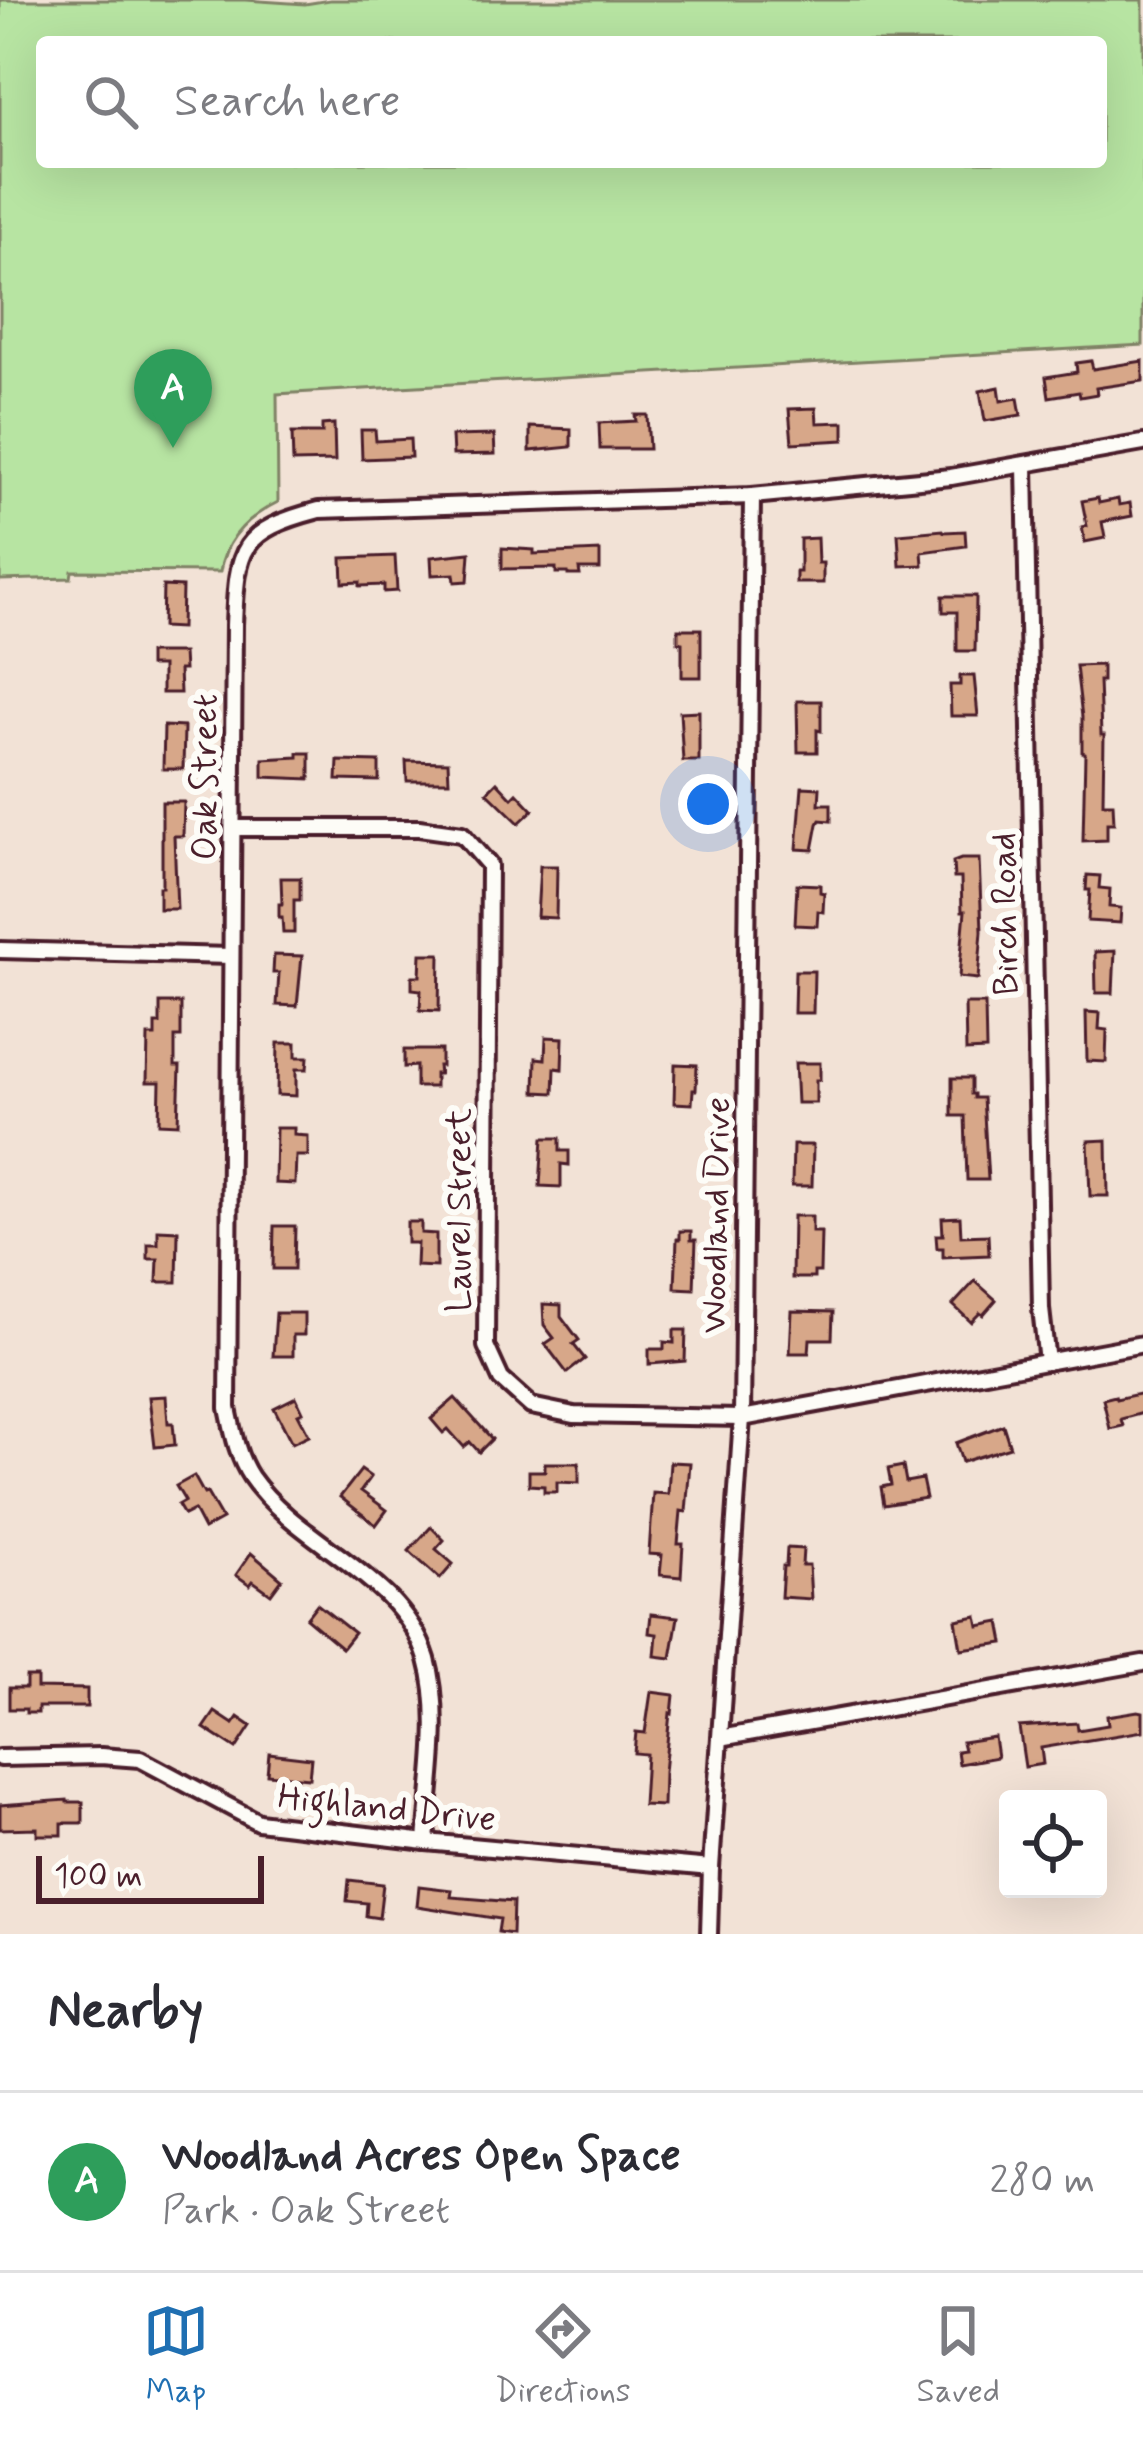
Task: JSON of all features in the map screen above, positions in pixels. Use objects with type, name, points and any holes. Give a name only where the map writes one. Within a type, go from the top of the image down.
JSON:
[{"type":"street","name":"Oak Street","points":[[426,1842],[435,1696],[426,1656],[411,1624],[392,1600],[278,1508],[250,1475],[236,1445],[228,1408],[236,583],[242,553],[280,520],[319,510],[752,496],[951,477],[1143,443]]},
{"type":"street","name":"Birch Road","points":[[1025,465],[1040,1285],[1047,1362]]},
{"type":"street","name":"Woodland Drive","points":[[709,1934],[742,1418],[752,496]]},
{"type":"street","name":"Laurel Street","points":[[233,828],[419,828],[463,834],[489,866],[486,1346],[501,1379],[530,1406],[574,1415],[742,1418],[1143,1344]]},
{"type":"street","points":[[0,950],[231,956]]},
{"type":"street","points":[[720,1738],[1143,1663]]},
{"type":"street","name":"Highland Drive","points":[[0,1758],[140,1759],[258,1822],[711,1868]]},
{"type":"green space","points":[[0,0],[305,4],[330,0],[1143,0],[1143,345],[277,394],[278,502],[240,530],[220,572],[72,571],[71,578],[0,580]]},
{"type":"building","points":[[1091,361],[1093,369],[1143,361],[1143,381],[1096,388],[1097,394],[1080,397],[1079,392],[1049,397],[1046,377],[1077,372],[1076,363]]},
{"type":"building","points":[[999,387],[1001,401],[1018,398],[1021,415],[985,421],[980,391]]},
{"type":"building","points":[[816,408],[817,423],[844,422],[844,440],[792,443],[789,409]]},
{"type":"building","points":[[635,415],[647,415],[649,449],[600,449],[599,423],[636,421]]},
{"type":"building","points":[[334,424],[335,461],[293,462],[292,433],[322,433],[322,425]]},
{"type":"building","points":[[530,427],[571,429],[571,447],[530,451]]},
{"type":"building","points":[[361,430],[375,430],[376,441],[410,439],[411,457],[362,459]]},
{"type":"building","points":[[494,435],[495,454],[453,455],[452,436]]},
{"type":"building","points":[[1098,498],[1099,503],[1118,499],[1119,505],[1130,503],[1132,516],[1102,522],[1105,538],[1085,542],[1082,501]]},
{"type":"building","points":[[965,531],[966,546],[922,552],[923,565],[900,566],[898,534]]},
{"type":"building","points":[[817,538],[823,583],[796,583],[800,539]]},
{"type":"building","points":[[502,548],[534,550],[534,554],[600,551],[600,569],[579,569],[580,575],[568,575],[556,573],[556,568],[502,569]]},
{"type":"building","points":[[470,553],[468,581],[455,582],[454,574],[432,575],[431,557]]},
{"type":"building","points":[[395,556],[397,591],[384,592],[384,585],[343,583],[342,558]]},
{"type":"building","points":[[163,586],[182,587],[181,628],[162,627]]},
{"type":"building","points":[[943,596],[976,596],[975,651],[957,651],[957,612],[943,612]]},
{"type":"building","points":[[678,629],[701,629],[701,677],[682,677]]},
{"type":"building","points":[[149,653],[183,653],[180,693],[162,693],[162,666],[149,666]]},
{"type":"building","points":[[1102,665],[1103,803],[1113,803],[1114,823],[1107,823],[1107,840],[1083,841],[1085,753],[1076,666]]},
{"type":"building","points":[[960,676],[974,676],[978,716],[951,716],[950,685],[960,685]]},
{"type":"building","points":[[797,701],[821,701],[817,752],[798,752]]},
{"type":"building","points":[[699,711],[699,761],[683,761],[680,712]]},
{"type":"building","points":[[164,726],[184,727],[183,769],[163,769]]},
{"type":"building","points":[[298,753],[310,753],[310,779],[263,777],[263,759],[298,757]]},
{"type":"building","points":[[338,761],[379,762],[379,781],[337,780]]},
{"type":"building","points":[[406,761],[448,762],[449,781],[407,781]]},
{"type":"building","points":[[497,782],[533,810],[519,823],[487,792]]},
{"type":"building","points":[[802,787],[820,788],[819,804],[831,804],[831,821],[820,820],[813,850],[797,849]]},
{"type":"building","points":[[162,802],[184,802],[183,836],[174,836],[177,909],[159,909]]},
{"type":"building","points":[[979,859],[978,979],[959,977],[965,911],[961,878],[954,878],[953,862]]},
{"type":"building","points":[[540,866],[557,866],[556,918],[537,917]]},
{"type":"building","points":[[1087,875],[1100,876],[1099,888],[1110,889],[1109,907],[1121,908],[1120,923],[1088,921]]},
{"type":"building","points":[[281,878],[300,878],[294,933],[283,933],[279,917]]},
{"type":"building","points":[[797,884],[820,885],[824,893],[817,926],[795,925]]},
{"type":"building","points":[[1115,951],[1113,993],[1096,993],[1095,952]]},
{"type":"building","points":[[421,954],[440,954],[439,1011],[420,1010],[421,990],[412,989],[412,976],[420,976]]},
{"type":"building","points":[[274,955],[302,956],[297,1006],[277,1005],[279,973],[273,973]]},
{"type":"building","points":[[795,971],[814,971],[813,1013],[794,1013]]},
{"type":"building","points":[[160,1003],[181,1003],[181,1037],[175,1037],[175,1066],[180,1066],[178,1124],[159,1123],[160,1082],[147,1082],[148,1036],[155,1036],[155,1024],[160,1024]]},
{"type":"building","points":[[965,1004],[985,1004],[986,1050],[966,1051]]},
{"type":"building","points":[[1086,1012],[1100,1013],[1099,1029],[1107,1030],[1106,1062],[1087,1061]]},
{"type":"building","points":[[546,1037],[563,1038],[562,1069],[555,1068],[554,1093],[535,1092],[536,1058],[545,1059]]},
{"type":"building","points":[[278,1043],[296,1043],[296,1057],[308,1057],[307,1069],[296,1069],[296,1096],[277,1095]]},
{"type":"building","points":[[404,1050],[441,1050],[435,1087],[416,1087],[416,1066],[404,1067]]},
{"type":"building","points":[[795,1063],[820,1063],[816,1103],[797,1103]]},
{"type":"building","points":[[675,1064],[697,1065],[692,1104],[674,1103]]},
{"type":"building","points":[[952,1078],[971,1078],[971,1094],[983,1098],[988,1180],[967,1180],[965,1116],[952,1116]]},
{"type":"building","points":[[276,1128],[294,1128],[294,1135],[308,1136],[308,1156],[296,1156],[295,1184],[275,1183]]},
{"type":"building","points":[[543,1138],[560,1138],[560,1151],[569,1151],[569,1165],[561,1164],[561,1187],[540,1186]]},
{"type":"building","points":[[1107,1140],[1108,1196],[1090,1196],[1088,1141]]},
{"type":"building","points":[[793,1145],[813,1145],[812,1186],[792,1186]]},
{"type":"building","points":[[793,1216],[812,1216],[812,1232],[821,1232],[820,1272],[814,1272],[814,1278],[792,1278]]},
{"type":"building","points":[[960,1217],[961,1236],[988,1235],[989,1255],[943,1257],[936,1235],[943,1235],[942,1218]]},
{"type":"building","points":[[407,1222],[421,1222],[421,1233],[436,1234],[436,1267],[416,1266],[417,1243],[407,1243]]},
{"type":"building","points":[[274,1226],[295,1226],[294,1269],[273,1269]]},
{"type":"building","points":[[158,1230],[178,1231],[177,1282],[157,1282],[158,1259],[148,1259],[148,1244],[158,1244]]},
{"type":"building","points":[[680,1231],[691,1231],[691,1240],[696,1240],[694,1289],[675,1288]]},
{"type":"building","points":[[975,1281],[996,1300],[971,1322],[953,1305]]},
{"type":"building","points":[[543,1304],[561,1305],[561,1316],[579,1340],[573,1344],[585,1359],[567,1373],[545,1344],[554,1338],[544,1325]]},
{"type":"building","points":[[792,1311],[833,1312],[832,1339],[810,1339],[809,1353],[790,1353]]},
{"type":"building","points":[[276,1313],[304,1313],[304,1335],[293,1335],[293,1356],[273,1356]]},
{"type":"building","points":[[674,1330],[686,1330],[685,1361],[649,1364],[649,1349],[674,1343]]},
{"type":"building","points":[[1143,1393],[1143,1413],[1121,1419],[1123,1426],[1110,1429],[1103,1399]]},
{"type":"building","points":[[166,1396],[175,1445],[155,1447],[149,1397]]},
{"type":"building","points":[[296,1397],[303,1412],[298,1414],[309,1435],[292,1443],[274,1408]]},
{"type":"building","points":[[455,1398],[492,1439],[479,1452],[470,1442],[464,1447],[448,1429],[443,1433],[431,1419]]},
{"type":"building","points":[[1003,1425],[1010,1447],[962,1462],[956,1443]]},
{"type":"building","points":[[670,1462],[690,1463],[678,1544],[683,1544],[681,1577],[660,1575],[662,1555],[649,1554],[653,1493],[668,1494]]},
{"type":"building","points":[[545,1463],[579,1463],[579,1483],[557,1482],[557,1492],[529,1485],[529,1471],[545,1471]]},
{"type":"building","points":[[903,1466],[906,1482],[922,1479],[926,1498],[884,1505],[881,1487],[891,1485],[888,1469]]},
{"type":"building","points":[[361,1470],[371,1477],[361,1491],[387,1510],[376,1525],[340,1497]]},
{"type":"building","points":[[194,1476],[222,1519],[204,1529],[194,1510],[184,1515],[178,1505],[185,1501],[176,1486]]},
{"type":"building","points":[[431,1527],[444,1540],[436,1549],[453,1564],[440,1579],[409,1551]]},
{"type":"building","points":[[787,1548],[803,1549],[811,1599],[781,1597]]},
{"type":"building","points":[[251,1553],[282,1579],[271,1594],[236,1575]]},
{"type":"building","points":[[317,1604],[354,1633],[342,1648],[306,1618]]},
{"type":"building","points":[[651,1614],[678,1617],[671,1658],[655,1656],[657,1634],[649,1633]]},
{"type":"building","points":[[977,1616],[979,1626],[1000,1622],[1004,1643],[961,1649],[956,1620]]},
{"type":"building","points":[[26,1677],[37,1677],[37,1688],[87,1689],[87,1707],[38,1707],[38,1713],[9,1709],[9,1688],[26,1688]]},
{"type":"building","points":[[651,1692],[674,1695],[663,1806],[643,1805],[646,1754],[634,1753],[636,1732],[645,1733]]},
{"type":"building","points":[[215,1712],[233,1724],[238,1717],[251,1726],[236,1749],[204,1728]]},
{"type":"building","points":[[1143,1712],[1143,1731],[1041,1748],[1043,1764],[1025,1767],[1019,1727],[1077,1723],[1078,1730],[1108,1725],[1107,1716]]},
{"type":"building","points":[[994,1737],[997,1757],[959,1764],[957,1751],[964,1750],[962,1742]]},
{"type":"building","points":[[269,1753],[311,1758],[309,1778],[267,1774]]},
{"type":"building","points":[[83,1802],[83,1823],[62,1823],[62,1835],[37,1835],[37,1828],[0,1829],[0,1805]]},
{"type":"building","points":[[349,1880],[383,1884],[379,1918],[366,1916],[367,1903],[347,1901]]},
{"type":"building","points":[[419,1886],[452,1890],[451,1897],[513,1902],[512,1934],[498,1932],[500,1919],[417,1906]]},
{"type":"place","name":"Woodland Acres Open Space","points":[[173,448]]}]
